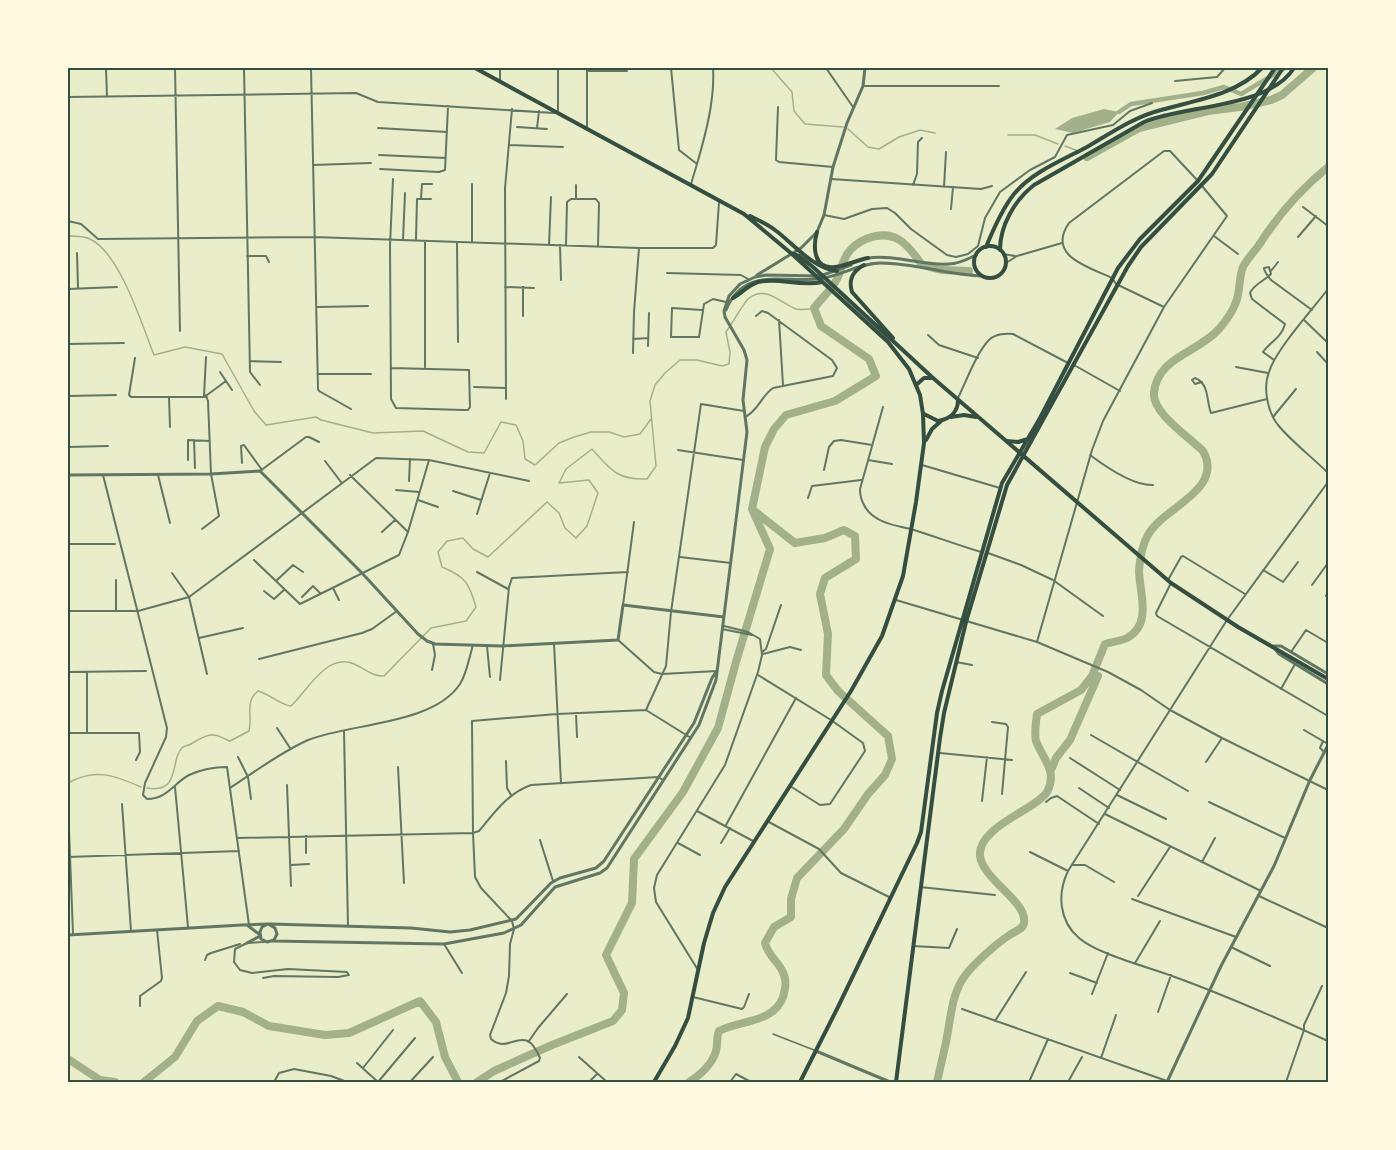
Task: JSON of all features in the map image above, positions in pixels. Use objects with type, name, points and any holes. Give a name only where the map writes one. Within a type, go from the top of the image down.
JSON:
[{"type":"main road","points":[[475,68],[744,214],[1169,582],[1227,620],[1329,679]]},
{"type":"main road","points":[[1262,68],[1254,75],[1206,100],[1161,110],[1139,118],[1031,179],[1009,201],[986,247],[976,255],[974,264],[982,276],[995,277],[1003,272],[1006,263],[1002,252],[1002,232],[1022,196],[1034,185],[1151,120],[1245,98],[1278,84],[1294,68]]},
{"type":"main road","points":[[800,1083],[921,832],[937,713],[1005,492],[1029,438],[1112,278],[1134,244],[1198,181],[1275,68]]},
{"type":"main road","points":[[896,1083],[944,713],[981,552],[1000,488],[1074,365],[1116,284],[1141,247],[1202,186],[1283,68]]},
{"type":"main road","points":[[744,214],[774,229],[821,267],[837,271]]},
{"type":"main road","points":[[817,232],[814,252],[819,261],[825,265],[836,267],[868,258]]},
{"type":"main road","points":[[986,247],[1002,252]]},
{"type":"main road","points":[[864,265],[854,273],[850,281],[852,294],[901,349]]},
{"type":"main road","points":[[733,298],[750,285],[761,282],[808,284],[824,282]]},
{"type":"main road","points":[[654,1083],[688,1018],[715,908],[725,887],[851,691],[882,636],[896,600],[905,566],[924,443],[923,414],[909,369],[899,355],[841,296]]},
{"type":"main road","points":[[916,386],[924,378],[933,378]]},
{"type":"main road","points":[[950,417],[957,409],[958,399]]},
{"type":"main road","points":[[923,414],[941,421]]},
{"type":"main road","points":[[924,443],[932,429],[941,421],[964,415],[979,417]]},
{"type":"main road","points":[[1007,441],[1018,442],[1029,438]]},
{"type":"street","points":[[106,68],[106,97]]},
{"type":"street","points":[[175,68],[180,331]]},
{"type":"street","points":[[244,68],[250,373],[260,385]]},
{"type":"street","points":[[311,68],[319,391],[351,409]]},
{"type":"street","points":[[500,68],[500,82]]},
{"type":"street","points":[[68,97],[356,93],[378,102],[558,113],[558,68]]},
{"type":"street","points":[[671,68],[679,150],[698,164]]},
{"type":"street","points":[[691,184],[706,135],[713,68]]},
{"type":"street","points":[[826,68],[854,107]]},
{"type":"street","points":[[205,960],[211,952],[236,944],[269,942],[444,944],[483,938],[521,925],[555,887],[604,871],[691,738],[705,710],[717,671],[747,432],[743,396],[748,366],[742,345],[726,320],[724,314],[726,302],[736,288],[792,254],[805,245],[817,232],[824,214],[834,167],[847,123],[863,86],[864,68],[994,68]]},
{"type":"street","points":[[1175,81],[1216,77],[1225,68]]},
{"type":"street","points":[[587,129],[587,69],[627,71]]},
{"type":"street","points":[[863,86],[999,86]]},
{"type":"street","points":[[537,102],[537,128]]},
{"type":"street","points":[[824,214],[844,219],[872,209],[886,208],[896,213],[911,229],[951,257],[968,254],[980,243],[985,218],[1000,192],[1030,170],[1055,157],[1067,135],[1112,126],[1130,111],[1152,103]]},
{"type":"street","points":[[380,169],[441,172],[445,170],[448,106]]},
{"type":"street","points":[[778,107],[776,160],[834,167]]},
{"type":"street","points":[[506,399],[505,188],[512,109]]},
{"type":"street","points":[[378,128],[447,132]]},
{"type":"street","points":[[517,128],[547,129]]},
{"type":"street","points":[[913,185],[917,174],[918,142],[922,138]]},
{"type":"street","points":[[509,145],[563,147]]},
{"type":"street","points":[[1164,307],[1116,284],[1112,278],[1072,259],[1065,252],[1062,243],[1064,231],[1069,223],[1161,153],[1170,151],[1198,181]]},
{"type":"street","points":[[944,187],[946,152]]},
{"type":"street","points":[[379,155],[446,158]]},
{"type":"street","points":[[313,165],[371,163]]},
{"type":"street","points":[[391,368],[469,370],[470,406],[468,410],[396,408],[391,399],[391,368],[391,239],[393,179]]},
{"type":"street","points":[[831,179],[981,189],[992,186]]},
{"type":"street","points":[[416,240],[417,201],[421,198],[422,184],[432,183]]},
{"type":"street","points":[[472,184],[472,242]]},
{"type":"street","points":[[576,185],[576,199]]},
{"type":"street","points":[[1037,642],[1090,455],[1103,421],[1164,307],[1227,216],[1202,186]]},
{"type":"street","points":[[951,209],[953,187]]},
{"type":"street","points":[[403,240],[405,193]]},
{"type":"street","points":[[549,245],[551,197]]},
{"type":"street","points":[[421,198],[431,199]]},
{"type":"street","points":[[566,245],[567,202],[571,199],[596,199],[598,201],[598,246]]},
{"type":"street","points":[[68,221],[81,224],[98,239],[314,237],[639,248],[715,248],[719,199]]},
{"type":"street","points":[[1304,207],[1328,224]]},
{"type":"street","points":[[1298,237],[1316,216]]},
{"type":"street","points":[[1214,236],[1238,254]]},
{"type":"street","points":[[424,241],[425,368]]},
{"type":"street","points":[[457,242],[458,342]]},
{"type":"street","points":[[1006,263],[1017,256],[1062,243]]},
{"type":"street","points":[[560,245],[561,280]]},
{"type":"street","points":[[633,353],[639,248]]},
{"type":"street","points":[[1002,252],[1017,256]]},
{"type":"street","points":[[77,253],[78,288]]},
{"type":"street","points":[[755,277],[814,276],[837,271],[868,258],[890,256],[947,264],[960,262],[976,255]]},
{"type":"street","points":[[247,256],[266,256],[269,262]]},
{"type":"street","points":[[1274,360],[1263,352],[1275,341],[1284,328],[1284,324],[1252,299],[1250,293],[1257,284],[1269,277],[1278,262]]},
{"type":"street","points":[[724,314],[733,298],[748,285],[767,277],[822,279],[864,265],[891,264],[982,276]]},
{"type":"street","points":[[1271,271],[1269,267],[1264,268],[1269,277],[1312,310]]},
{"type":"street","points":[[668,273],[741,275],[748,279]]},
{"type":"street","points":[[68,289],[117,286]]},
{"type":"street","points":[[505,287],[534,288]]},
{"type":"street","points":[[523,288],[524,316]]},
{"type":"street","points":[[1329,289],[1274,360],[1268,373],[1268,399],[1273,417],[1278,425],[1329,472]]},
{"type":"street","points":[[702,310],[672,308],[671,337],[699,337],[704,304],[710,299],[726,302]]},
{"type":"street","points":[[317,307],[368,306]]},
{"type":"street","points":[[745,417],[751,414],[770,389],[833,376],[837,368],[835,362],[779,320],[764,311],[756,316]]},
{"type":"street","points":[[648,346],[649,313]]},
{"type":"street","points":[[779,320],[783,385]]},
{"type":"street","points":[[1304,320],[1328,342]]},
{"type":"street","points":[[958,399],[978,358],[992,337],[1013,334],[1068,363]]},
{"type":"street","points":[[928,335],[939,345],[978,358]]},
{"type":"street","points":[[633,339],[648,338]]},
{"type":"street","points":[[68,344],[124,343]]},
{"type":"street","points":[[1317,352],[1328,361]]},
{"type":"street","points":[[202,529],[219,516],[211,474],[205,396],[206,357]]},
{"type":"street","points":[[135,358],[130,397],[205,396],[226,381]]},
{"type":"street","points":[[250,361],[281,362]]},
{"type":"street","points":[[1074,365],[1120,390]]},
{"type":"street","points":[[1236,367],[1268,373]]},
{"type":"street","points":[[220,372],[232,390]]},
{"type":"street","points":[[318,374],[372,374]]},
{"type":"street","points":[[1202,382],[1206,386],[1211,413],[1268,399]]},
{"type":"street","points":[[474,387],[506,388]]},
{"type":"street","points":[[1273,417],[1296,389]]},
{"type":"street","points":[[68,396],[116,395]]},
{"type":"street","points":[[170,397],[170,427]]},
{"type":"street","points":[[646,710],[666,666],[671,612],[702,404],[744,411]]},
{"type":"street","points":[[883,407],[861,480],[860,498],[870,513],[886,524],[911,529],[981,552]]},
{"type":"street","points":[[68,476],[211,474],[261,470],[306,437],[319,442]]},
{"type":"street","points":[[194,440],[195,468]]},
{"type":"street","points":[[824,470],[829,447],[834,441],[842,440],[872,445]]},
{"type":"street","points":[[188,460],[188,441],[210,441]]},
{"type":"street","points":[[242,463],[241,446],[243,445],[261,470],[301,512],[362,573],[418,634],[433,644],[502,646],[618,640],[652,671],[662,674],[717,671]]},
{"type":"street","points":[[68,447],[108,446]]},
{"type":"street","points":[[678,450],[744,460]]},
{"type":"street","points":[[1090,455],[1111,470],[1146,486],[1153,485]]},
{"type":"street","points":[[68,611],[138,611],[189,597],[350,475],[376,458],[429,460],[529,481]]},
{"type":"street","points":[[409,481],[410,458]]},
{"type":"street","points":[[254,560],[300,604],[400,554],[429,460]]},
{"type":"street","points":[[867,460],[892,464]]},
{"type":"street","points":[[325,461],[341,482]]},
{"type":"street","points":[[921,465],[1000,488]]},
{"type":"street","points":[[477,514],[490,473]]},
{"type":"street","points":[[103,475],[167,728],[166,736],[145,783],[143,795],[147,799],[166,794],[186,776],[198,771],[226,766],[247,925],[269,942]]},
{"type":"street","points":[[158,475],[170,523]]},
{"type":"street","points":[[350,475],[408,532]]},
{"type":"street","points":[[808,498],[812,486],[861,480]]},
{"type":"street","points":[[1329,482],[1245,594],[1209,647],[1068,871],[1061,895],[1065,919],[1080,939],[1093,947],[1210,990],[1329,1041]]},
{"type":"street","points":[[396,490],[419,492]]},
{"type":"street","points":[[453,491],[482,500]]},
{"type":"street","points":[[417,500],[438,507]]},
{"type":"street","points":[[382,532],[395,519]]},
{"type":"street","points":[[618,640],[634,522]]},
{"type":"street","points":[[68,544],[115,544]]},
{"type":"street","points":[[987,552],[1053,580],[1103,615]]},
{"type":"street","points":[[679,556],[731,563]]},
{"type":"street","points":[[1245,594],[1183,556],[1169,582],[1156,615],[1329,716]]},
{"type":"street","points":[[1263,570],[1283,582],[1298,562]]},
{"type":"street","points":[[1312,585],[1329,563]]},
{"type":"street","points":[[276,581],[293,565],[303,572]]},
{"type":"street","points":[[477,572],[508,589]]},
{"type":"street","points":[[500,680],[508,589],[511,579],[628,572]]},
{"type":"street","points":[[172,573],[189,597],[207,674]]},
{"type":"street","points":[[116,580],[116,611]]},
{"type":"street","points":[[302,597],[313,586],[321,594]]},
{"type":"street","points":[[333,588],[339,600]]},
{"type":"street","points":[[264,591],[274,599],[284,590]]},
{"type":"street","points":[[1326,596],[1329,592]]},
{"type":"street","points":[[896,600],[1037,642],[1108,672],[1141,690],[1170,710],[1222,738],[1329,790]]},
{"type":"street","points":[[623,605],[724,617]]},
{"type":"street","points":[[762,653],[766,649],[781,605]]},
{"type":"street","points":[[259,659],[362,633],[372,629],[397,611]]},
{"type":"street","points":[[698,970],[654,896],[657,875],[725,765],[758,675],[762,653],[760,639],[755,635],[723,627]]},
{"type":"street","points":[[199,638],[243,628]]},
{"type":"street","points":[[1291,652],[1305,630],[1329,643]]},
{"type":"street","points":[[432,670],[435,655],[433,644]]},
{"type":"street","points":[[554,644],[561,783]]},
{"type":"street","points":[[230,788],[290,749],[315,738],[414,714],[440,703],[462,681],[473,645]]},
{"type":"street","points":[[488,646],[489,677]]},
{"type":"street","points":[[762,653],[790,646],[801,650]]},
{"type":"street","points":[[1272,646],[1281,646],[1329,674]]},
{"type":"street","points":[[1272,646],[1279,654],[1329,684]]},
{"type":"street","points":[[956,662],[972,665]]},
{"type":"street","points":[[1281,689],[1295,664]]},
{"type":"street","points":[[68,672],[146,671]]},
{"type":"street","points":[[68,935],[269,924],[411,928],[450,932],[512,921],[519,917],[553,881],[600,866],[694,723],[717,671]]},
{"type":"street","points":[[87,672],[87,733]]},
{"type":"street","points":[[758,675],[831,720],[863,742],[865,748],[832,802],[820,805],[789,786]]},
{"type":"street","points":[[726,825],[796,699]]},
{"type":"street","points":[[500,1083],[539,1061],[540,1058],[535,1046],[529,1041],[520,1040],[497,1044],[491,1040],[490,1035],[506,993],[510,944],[514,929],[512,921],[475,878],[472,724],[476,720],[646,710],[691,738]]},
{"type":"street","points":[[576,713],[577,737]]},
{"type":"street","points":[[992,722],[1008,726],[1002,794]]},
{"type":"street","points":[[277,728],[290,749]]},
{"type":"street","points":[[962,1009],[1167,1082],[1231,947],[1259,896],[1310,780],[1329,744],[1304,730]]},
{"type":"street","points":[[344,731],[348,927]]},
{"type":"street","points":[[68,733],[140,733],[140,752],[136,760]]},
{"type":"street","points":[[1091,735],[1188,791]]},
{"type":"street","points":[[1206,762],[1222,738]]},
{"type":"street","points":[[1323,741],[1320,748],[1324,752]]},
{"type":"street","points":[[938,753],[1011,760]]},
{"type":"street","points":[[238,757],[248,777],[251,800]]},
{"type":"street","points":[[982,801],[987,757]]},
{"type":"street","points":[[1070,758],[1120,790]]},
{"type":"street","points":[[506,761],[507,788],[511,795]]},
{"type":"street","points":[[398,767],[404,883]]},
{"type":"street","points":[[237,838],[473,832],[479,831],[511,795],[531,785],[658,777],[663,780]]},
{"type":"street","points":[[287,785],[291,886]]},
{"type":"street","points":[[175,787],[188,928]]},
{"type":"street","points":[[1079,788],[1109,808]]},
{"type":"street","points":[[1117,795],[1166,819]]},
{"type":"street","points":[[1046,802],[1057,796],[1099,824]]},
{"type":"street","points":[[1209,802],[1286,838]]},
{"type":"street","points":[[68,804],[73,934]]},
{"type":"street","points":[[122,804],[131,931]]},
{"type":"street","points":[[697,811],[754,842]]},
{"type":"street","points":[[1105,814],[1261,891]]},
{"type":"street","points":[[767,821],[819,849],[841,873],[891,898]]},
{"type":"street","points":[[721,843],[730,828]]},
{"type":"street","points":[[306,836],[306,854]]},
{"type":"street","points":[[1202,862],[1215,838]]},
{"type":"street","points":[[540,840],[553,881]]},
{"type":"street","points":[[678,843],[700,855]]},
{"type":"street","points":[[1138,897],[1170,847]]},
{"type":"street","points":[[69,857],[239,851]]},
{"type":"street","points":[[1030,852],[1068,871]]},
{"type":"street","points":[[290,865],[309,864]]},
{"type":"street","points":[[1073,865],[1085,865],[1114,882]]},
{"type":"street","points":[[600,866],[604,871]]},
{"type":"street","points":[[920,887],[995,895]]},
{"type":"street","points":[[1259,896],[1329,928]]},
{"type":"street","points":[[1132,899],[1236,937]]},
{"type":"street","points":[[1135,963],[1160,921]]},
{"type":"street","points":[[260,935],[260,929],[269,924]]},
{"type":"street","points":[[269,924],[277,931],[276,937],[269,942]]},
{"type":"street","points":[[913,946],[949,948],[957,929]]},
{"type":"street","points":[[140,1006],[140,996],[162,978],[157,930]]},
{"type":"street","points":[[260,935],[236,949],[234,962],[243,972],[288,969],[347,972],[349,975],[263,978]]},
{"type":"street","points":[[444,944],[462,973]]},
{"type":"street","points":[[1231,947],[1270,966]]},
{"type":"street","points":[[1092,994],[1108,953]]},
{"type":"street","points":[[996,1021],[1026,972]]},
{"type":"street","points":[[1070,973],[1097,983]]},
{"type":"street","points":[[1158,1012],[1171,975]]},
{"type":"street","points":[[1286,1083],[1304,1025],[1322,986]]},
{"type":"street","points":[[529,1041],[567,994]]},
{"type":"street","points":[[693,997],[742,1009],[746,1005],[749,994]]},
{"type":"street","points":[[1100,1059],[1116,1015]]},
{"type":"street","points":[[363,1068],[393,1030]]},
{"type":"street","points":[[357,1063],[378,1083],[415,1038]]},
{"type":"street","points":[[1029,1083],[1048,1039]]},
{"type":"street","points":[[816,1051],[890,1083]]},
{"type":"street","points":[[410,1083],[433,1057]]},
{"type":"street","points":[[579,1057],[608,1083]]},
{"type":"street","points":[[1068,1083],[1082,1057]]},
{"type":"street","points":[[730,1083],[740,1068]]},
{"type":"street","points":[[274,1083],[279,1073],[294,1069],[332,1076],[347,1083]]},
{"type":"street","points":[[590,1083],[597,1074]]},
{"type":"street","points":[[736,1074],[752,1083]]},
{"type":"street","points":[[198,1083],[241,1083]]},
{"type":"lane","points":[[773,1034],[816,1051]]},
{"type":"shaded area","points":[[1104,109],[1119,112],[1110,122],[1073,133],[1055,129],[1072,118]]},
{"type":"waterway","points":[[771,68],[792,92],[794,111],[805,124],[843,127]]},
{"type":"waterway","points":[[1119,112],[1131,104],[1203,93],[1224,87],[1241,94],[1285,68]]},
{"type":"waterway","points":[[1087,157],[1139,128],[1208,111],[1271,100],[1282,95],[1313,68]]},
{"type":"waterway","points":[[848,129],[868,147],[879,149],[899,137],[920,130],[935,133]]},
{"type":"waterway","points":[[1008,135],[1035,135],[1058,144]]},
{"type":"waterway","points":[[1065,146],[1078,151]]},
{"type":"waterway","points":[[937,1082],[952,1006],[962,980],[982,958],[1021,928],[1024,923],[1019,907],[989,874],[980,856],[982,846],[988,836],[997,827],[1041,798],[1050,785],[1050,772],[1036,741],[1037,714],[1081,690],[1092,676],[1105,644],[1127,638],[1140,625],[1143,607],[1139,570],[1146,539],[1155,525],[1189,498],[1206,477],[1208,465],[1203,451],[1172,424],[1159,409],[1154,393],[1157,381],[1162,371],[1170,363],[1210,337],[1223,325],[1236,301],[1241,273],[1246,261],[1290,203],[1328,167]]},
{"type":"waterway","points":[[477,1082],[494,1071],[613,1021],[622,1010],[624,993],[606,955],[632,903],[634,859],[683,792],[718,728],[770,549],[752,509],[765,447],[774,429],[786,415],[835,401],[876,376],[869,359],[821,326],[814,308],[835,283],[844,259],[850,251],[866,239],[876,236],[884,235],[899,240],[911,250],[922,265],[941,270],[969,271]]},
{"type":"waterway","points":[[68,236],[90,239],[111,259],[129,291],[154,355],[185,347],[222,354],[254,411],[266,425],[316,417],[373,433],[423,431],[468,452],[484,453],[501,422],[516,425],[523,441],[525,459],[535,465],[559,443],[574,437],[591,432],[609,432],[624,437],[640,434],[651,419]]},
{"type":"waterway","points":[[147,788],[165,786],[170,781],[176,759],[183,747],[206,736],[215,735],[230,741],[249,731],[251,700],[258,691],[291,706],[318,675],[335,663],[354,664],[376,675],[384,676],[431,628],[466,621],[476,607],[465,582],[442,567],[438,552],[447,541],[463,538],[473,549],[488,557],[547,502],[559,513],[565,528],[576,538],[587,526],[598,493],[589,480],[559,483],[566,469],[592,449],[615,472],[628,478],[647,479],[656,466],[650,401],[655,385],[665,373],[680,360],[697,360],[722,366],[729,364],[730,352],[726,332],[748,299],[754,295],[766,294],[796,309],[810,309]]},
{"type":"waterway","points":[[689,1082],[712,1061],[719,1031],[756,1020],[772,1012],[779,1005],[783,997],[785,978],[765,943],[774,927],[791,917],[791,899],[797,878],[844,829],[868,794],[885,775],[892,759],[888,736],[838,691],[826,675],[828,634],[820,594],[825,578],[856,559],[855,536],[844,530],[825,538],[795,543],[753,510]]},
{"type":"waterway","points":[[1052,768],[1056,758],[1070,740],[1098,676]]},
{"type":"waterway","points":[[68,783],[78,778],[104,775],[141,787]]},
{"type":"waterway","points":[[144,1082],[175,1057],[197,1021],[218,1006],[243,1012],[269,1026],[325,1035],[349,1033],[420,1001],[436,1022],[445,1057],[458,1082]]},
{"type":"waterway","points":[[68,1059],[100,1080],[115,1082]]}]
